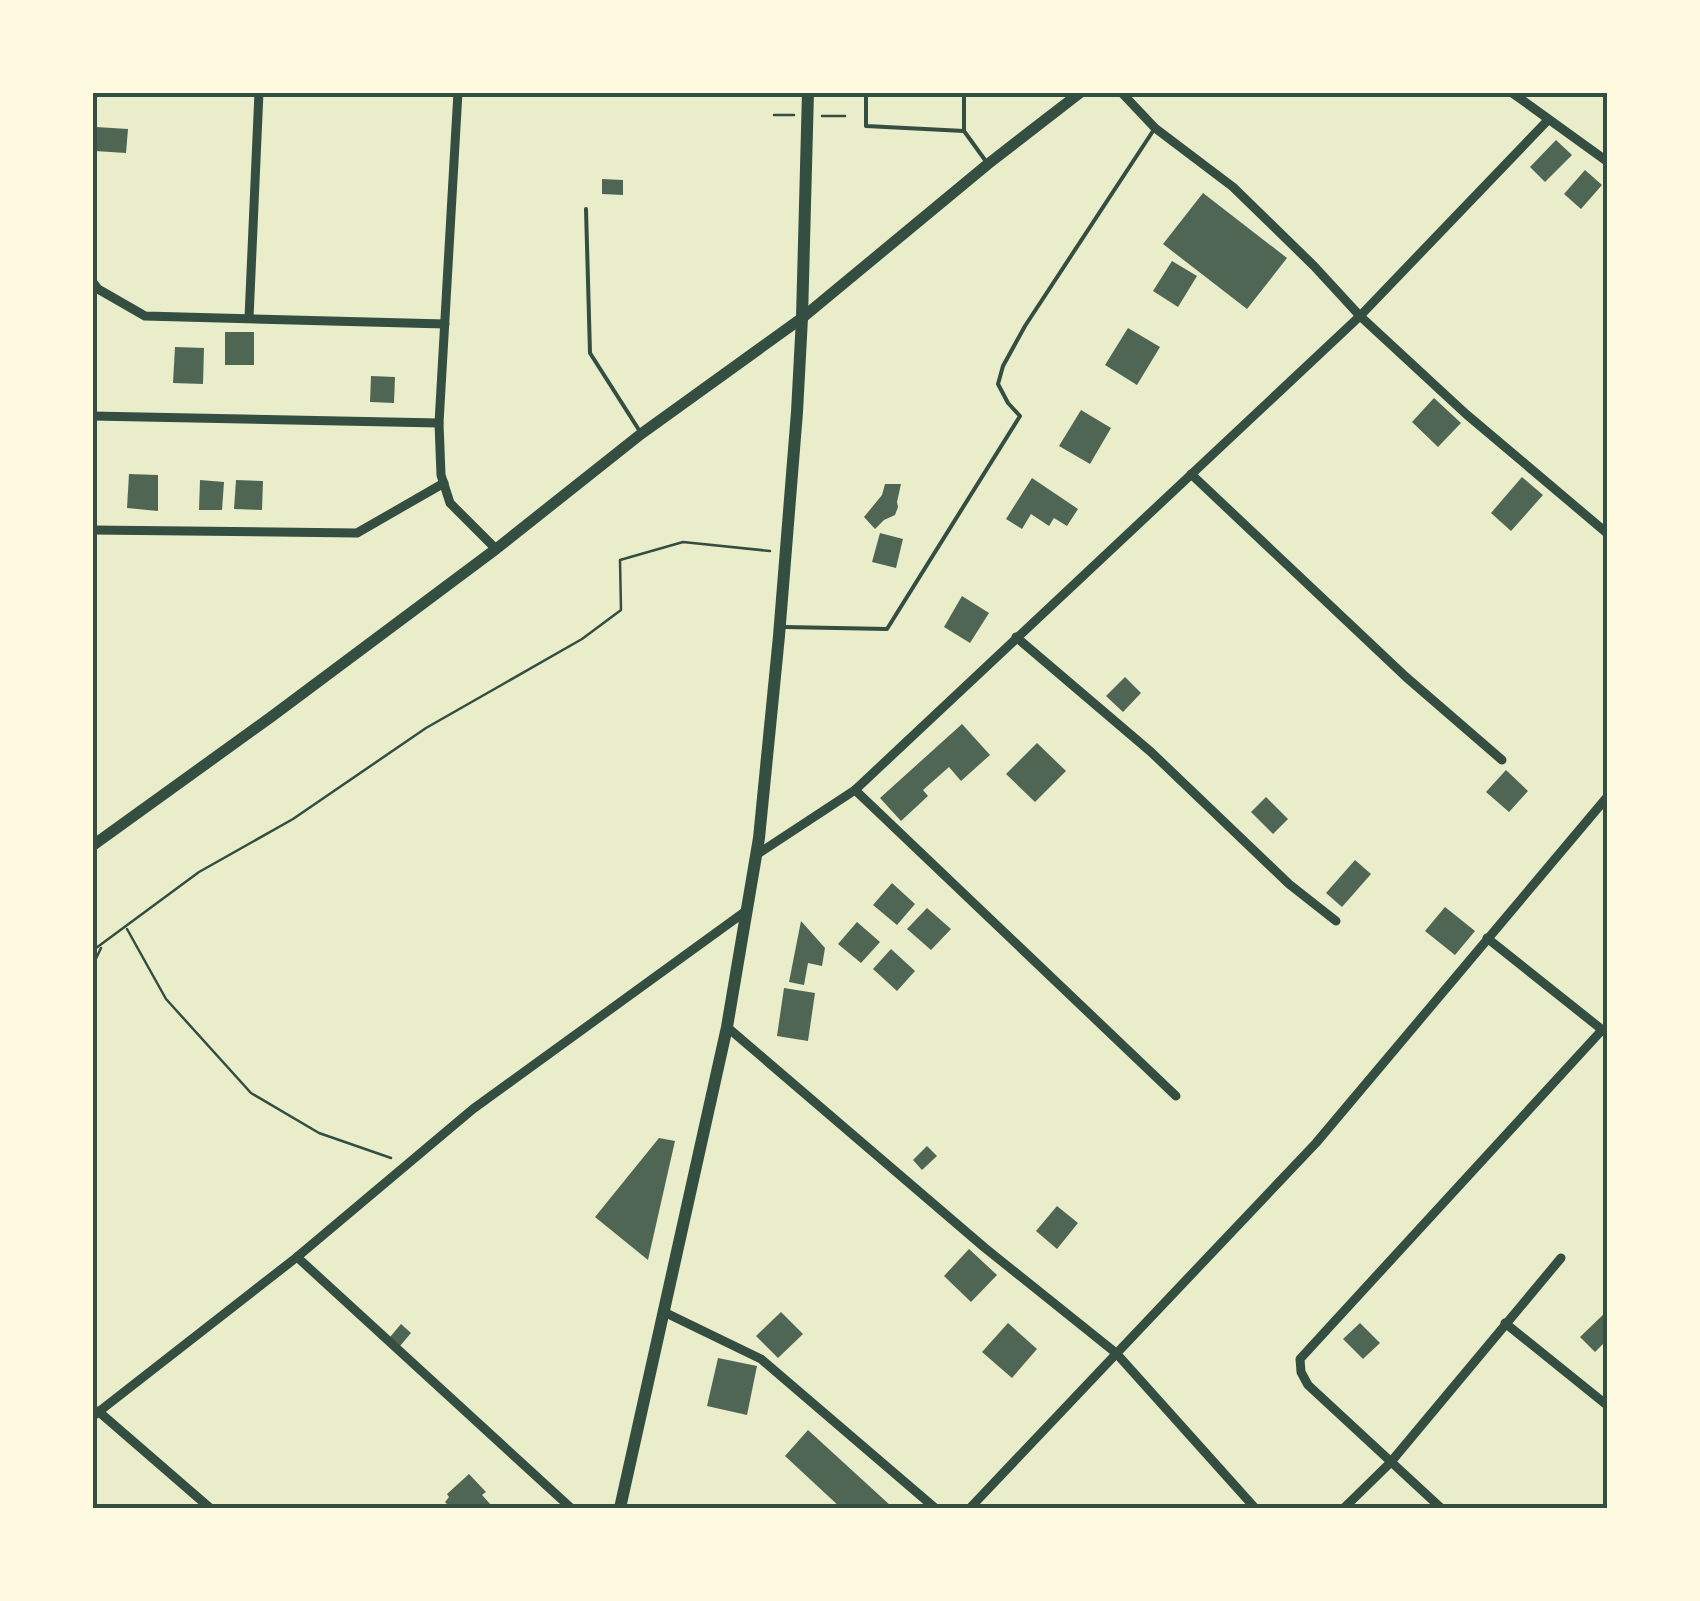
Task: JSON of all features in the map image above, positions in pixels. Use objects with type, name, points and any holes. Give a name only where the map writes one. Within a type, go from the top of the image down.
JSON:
[{"type":"main road","points":[[620,1508],[728,1026],[756,855],[786,553],[802,318],[808,92]]},
{"type":"street","points":[[250,318],[259,92]]},
{"type":"street","points":[[458,92],[439,423],[441,475],[450,503],[496,549]]},
{"type":"street","points":[[92,846],[286,706],[496,549],[641,434],[802,318],[1080,92]]},
{"type":"street","points":[[1121,92],[1155,128],[1233,187],[1360,316],[1466,414],[1608,534]]},
{"type":"street","points":[[1511,92],[1608,162]]},
{"type":"street","points":[[756,855],[855,790],[1360,316],[1548,120]]},
{"type":"street","points":[[95,285],[145,316],[445,324]]},
{"type":"street","points":[[92,416],[439,423]]},
{"type":"street","points":[[1191,474],[1406,677],[1502,760]]},
{"type":"street","points":[[92,530],[357,533],[444,483]]},
{"type":"street","points":[[1016,637],[1151,752],[1289,884],[1336,921]]},
{"type":"street","points":[[855,790],[1176,1096]]},
{"type":"street","points":[[970,1508],[1316,1143],[1608,796]]},
{"type":"street","points":[[210,1508],[95,1414],[297,1257],[473,1109],[746,911]]},
{"type":"street","points":[[1441,1508],[1308,1385],[1301,1372],[1300,1358],[1605,1032],[1487,938]]},
{"type":"street","points":[[728,1026],[985,1248],[1116,1353],[1256,1508]]},
{"type":"street","points":[[297,1257],[571,1508]]},
{"type":"street","points":[[1344,1508],[1390,1463],[1561,1258]]},
{"type":"street","points":[[664,1312],[762,1359],[935,1508]]},
{"type":"street","points":[[1505,1323],[1608,1406]]},
{"type":"lane","points":[[734,92],[769,92]]},
{"type":"lane","points":[[866,92],[866,126],[964,131]]},
{"type":"lane","points":[[964,92],[964,131],[988,164]]},
{"type":"lane","points":[[780,627],[887,629],[1020,416],[998,384],[1003,366],[1155,128]]},
{"type":"lane","points":[[586,208],[590,352],[641,434]]},
{"type":"path","points":[[92,951],[200,872],[294,818],[426,728],[582,639],[621,610],[620,560],[683,542],[786,553]]},
{"type":"path","points":[[126,928],[166,999],[251,1093],[319,1133],[410,1162]]},
{"type":"path","points":[[92,967],[102,946]]},
{"type":"building","points":[[96,127],[128,129],[126,153],[95,151]]},
{"type":"building","points":[[1556,140],[1572,155],[1545,182],[1530,167]]},
{"type":"building","points":[[1585,170],[1602,185],[1581,209],[1564,194]]},
{"type":"building","points":[[602,179],[623,180],[623,195],[602,194]]},
{"type":"building","points":[[1203,193],[1287,258],[1247,309],[1163,244]]},
{"type":"building","points":[[1172,261],[1197,276],[1178,307],[1153,291]]},
{"type":"building","points":[[1128,328],[1160,347],[1137,385],[1105,365]]},
{"type":"building","points":[[225,332],[254,332],[254,365],[225,365]]},
{"type":"building","points":[[175,347],[204,348],[203,384],[173,383]]},
{"type":"building","points":[[371,376],[395,377],[394,403],[370,402]]},
{"type":"building","points":[[1434,398],[1461,423],[1438,447],[1412,422]]},
{"type":"building","points":[[1081,410],[1111,428],[1090,464],[1059,446]]},
{"type":"building","points":[[129,474],[158,475],[158,511],[127,508]]},
{"type":"building","points":[[1522,477],[1543,495],[1511,531],[1491,513]]},
{"type":"building","points":[[1032,478],[1078,509],[1067,526],[1054,518],[1049,526],[1031,514],[1022,529],[1006,519]]},
{"type":"building","points":[[200,480],[224,482],[222,510],[199,510]]},
{"type":"building","points":[[236,480],[263,481],[262,510],[234,509]]},
{"type":"building","points":[[885,484],[901,484],[898,507],[895,515],[875,529],[864,517],[882,495]]},
{"type":"building","points":[[880,533],[903,539],[896,568],[872,562]]},
{"type":"building","points":[[962,596],[989,613],[970,643],[944,627]]},
{"type":"building","points":[[1125,677],[1141,693],[1123,712],[1106,696]]},
{"type":"building","points":[[962,724],[990,755],[961,781],[949,767],[923,790],[928,796],[901,821],[880,798]]},
{"type":"building","points":[[1037,743],[1066,771],[1035,802],[1006,774]]},
{"type":"building","points":[[1506,770],[1528,791],[1509,812],[1486,792]]},
{"type":"building","points":[[1266,797],[1288,819],[1273,834],[1251,812]]},
{"type":"building","points":[[1355,860],[1371,874],[1342,907],[1326,893]]},
{"type":"building","points":[[892,883],[915,904],[897,925],[873,905]]},
{"type":"building","points":[[1445,907],[1475,931],[1455,955],[1425,931]]},
{"type":"building","points":[[927,908],[951,929],[931,950],[907,929]]},
{"type":"building","points":[[801,921],[825,948],[822,966],[808,963],[804,985],[789,982]]},
{"type":"building","points":[[857,922],[880,942],[861,963],[838,944]]},
{"type":"building","points":[[891,949],[915,971],[897,991],[873,969]]},
{"type":"building","points":[[784,988],[815,993],[808,1041],[777,1036]]},
{"type":"building","points":[[659,1138],[675,1141],[648,1260],[595,1217]]},
{"type":"building","points":[[927,1146],[937,1156],[922,1170],[913,1160]]},
{"type":"building","points":[[1057,1206],[1078,1223],[1057,1249],[1036,1231]]},
{"type":"building","points":[[969,1249],[997,1275],[971,1302],[944,1276]]},
{"type":"building","points":[[1608,1310],[1608,1339],[1595,1352],[1580,1337]]},
{"type":"building","points":[[781,1312],[803,1334],[778,1358],[756,1336]]},
{"type":"building","points":[[1008,1323],[1037,1349],[1012,1378],[982,1352]]},
{"type":"building","points":[[1360,1323],[1380,1343],[1363,1359],[1343,1339]]},
{"type":"building","points":[[401,1324],[411,1333],[400,1346],[390,1337]]},
{"type":"building","points":[[718,1358],[757,1366],[747,1415],[707,1406]]},
{"type":"building","points":[[808,1430],[891,1506],[841,1508],[785,1456]]},
{"type":"building","points":[[469,1474],[486,1492],[482,1495],[491,1505],[451,1508],[445,1502],[447,1494]]}]
